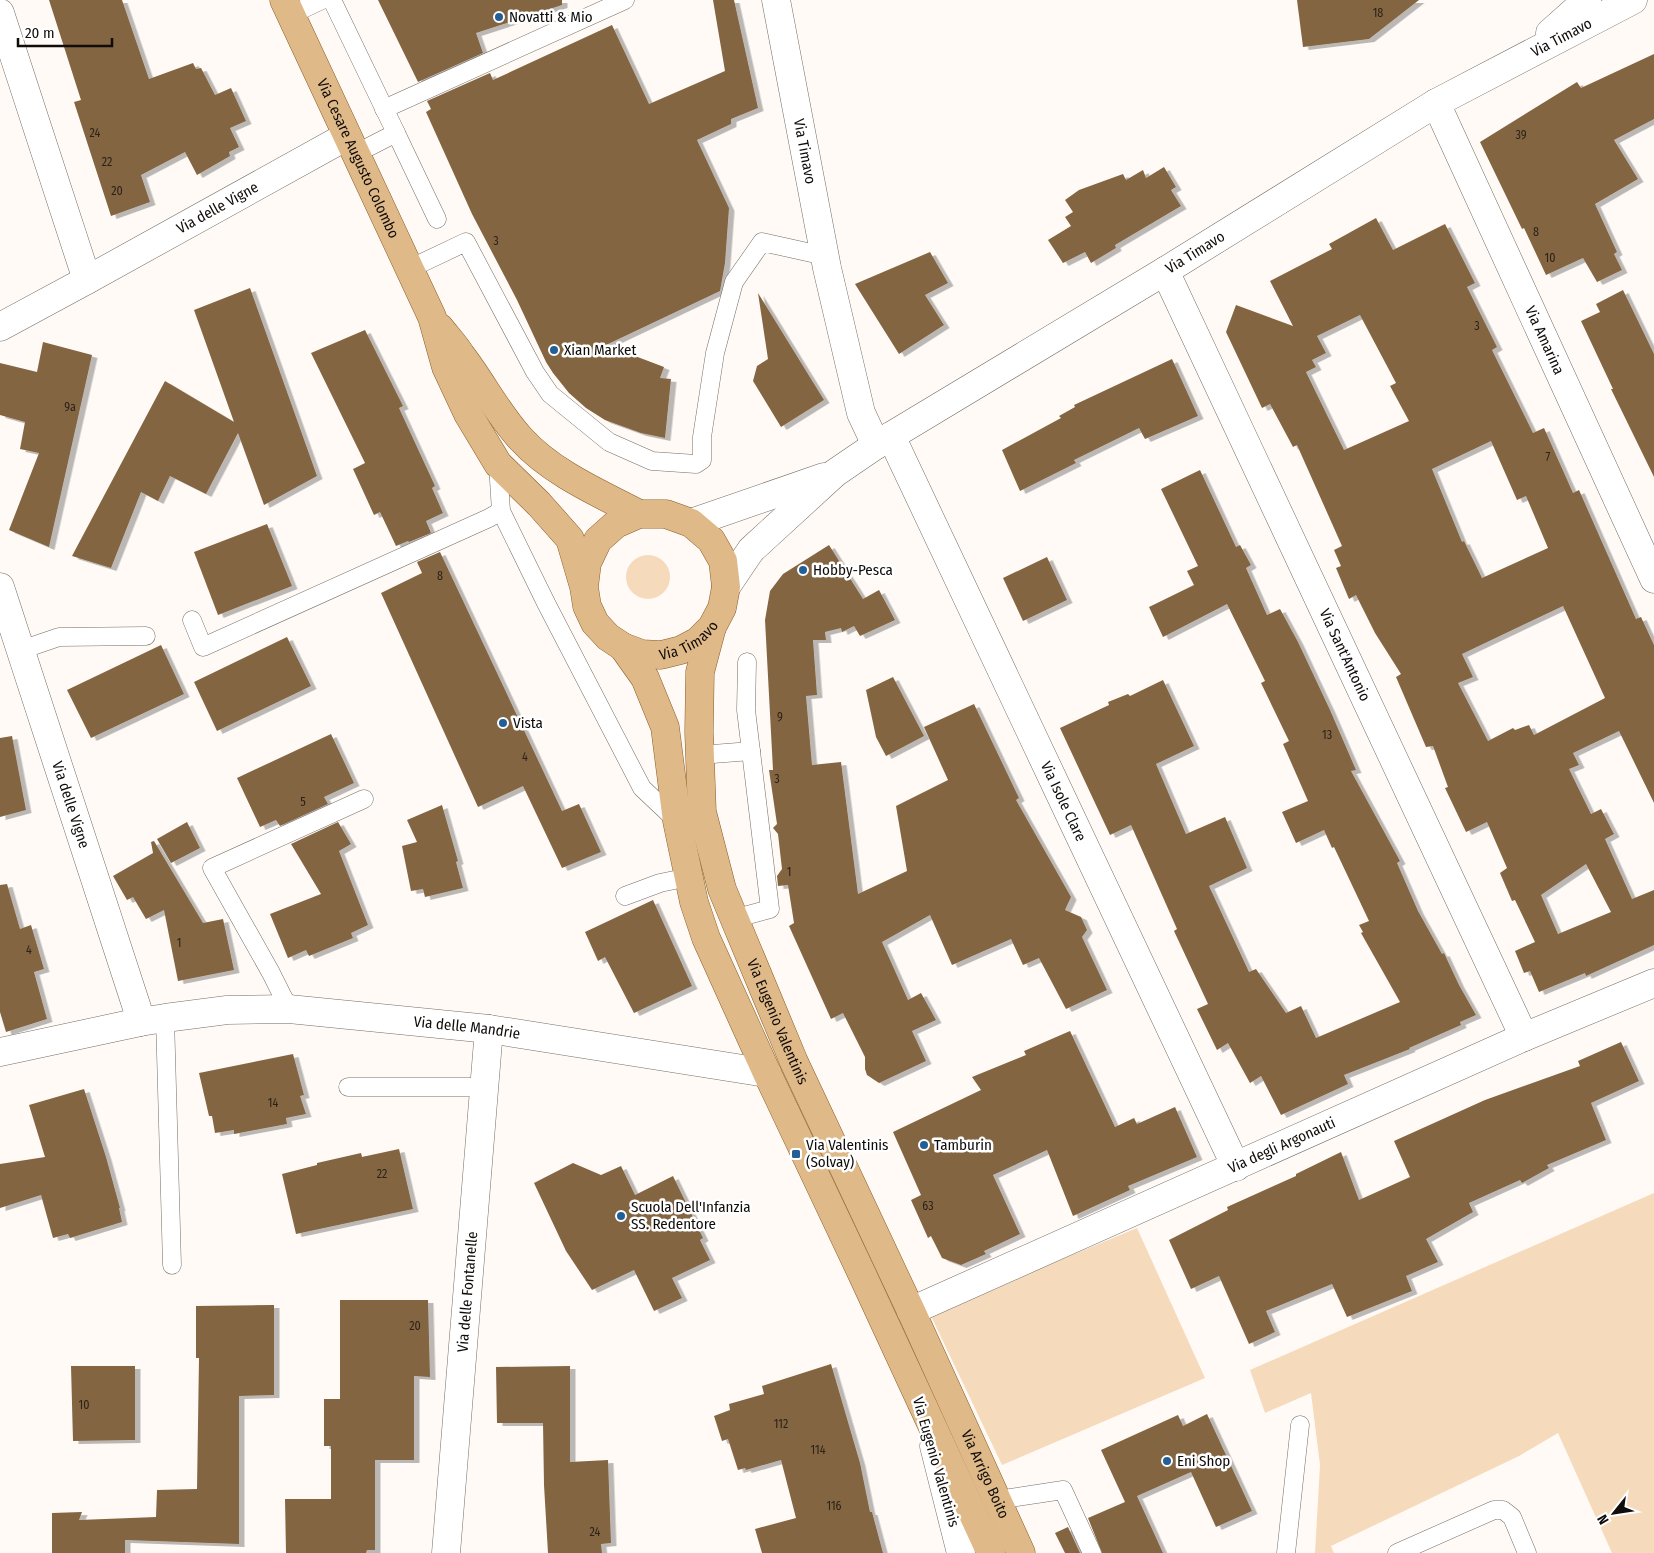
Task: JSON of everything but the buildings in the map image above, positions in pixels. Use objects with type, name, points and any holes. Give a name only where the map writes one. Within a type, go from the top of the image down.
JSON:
[{"type":"main road","name":"Via Cesare Augusto Colombo","points":[[287,7],[432,317],[446,367],[468,414],[498,464],[539,504],[570,539],[584,587],[587,606],[595,623],[608,637],[623,647]]},
{"type":"main road","name":"Via Cesare Augusto Colombo","points":[[432,317],[462,355],[502,416],[521,439],[541,457],[578,483],[639,514]]},
{"type":"main road","name":"Via Timavo","points":[[584,587],[587,563],[598,540],[616,524],[639,514],[666,514],[691,523],[710,540],[722,561],[726,587],[722,608],[712,627],[698,641],[681,650],[661,655],[642,654],[623,647]]},
{"type":"main road","name":"Via Eugenio Valentinis","points":[[712,627],[700,672],[702,812],[722,889],[794,1062],[912,1311],[949,1394]]},
{"type":"main road","name":"Via Eugenio Valentinis","points":[[623,647],[645,678],[665,727],[677,821],[694,902],[706,938],[923,1406]]},
{"type":"main road","name":"Via Arrigo Boito","points":[[949,1394],[1022,1553]]},
{"type":"main road","name":"Via Arrigo Boito","points":[[923,1406],[991,1553]]},
{"type":"street","name":"Via Timavo","points":[[776,0],[825,256],[861,413],[884,440]]},
{"type":"street","name":"Via Timavo","points":[[1517,62],[1587,0]]},
{"type":"street","name":"Via Timavo","points":[[726,587],[751,550],[835,473],[884,440],[1166,271],[1436,103],[1633,0]]},
{"type":"street","points":[[0,13],[87,280]]},
{"type":"street","name":"Via Amarina","points":[[1436,103],[1654,578]]},
{"type":"street","name":"Via delle Vigne","points":[[0,327],[87,280],[351,145]]},
{"type":"street","name":"Via Sant'Antonio","points":[[1166,271],[1524,1037]]},
{"type":"street","name":"Via Isole Clare","points":[[884,440],[1236,1167]]},
{"type":"street","name":"Via Timavo","points":[[691,523],[835,473]]},
{"type":"street","name":"Via delle Vigne","points":[[0,587],[137,1008],[152,1020]]},
{"type":"street","name":"Via degli Argonauti","points":[[912,1311],[1524,1037],[1654,983]]},
{"type":"street","name":"Via delle Mandrie","points":[[0,1052],[152,1020],[227,1010],[289,1009],[489,1029],[767,1073]]},
{"type":"street","name":"Via delle Fontanelle","points":[[446,1553],[489,1029]]},
{"type":"street","name":"Via Eugenio Valentinis","points":[[923,1406],[961,1553]]},
{"type":"lane","points":[[287,7],[322,0]]},
{"type":"lane","points":[[332,0],[437,219]]},
{"type":"lane","points":[[384,109],[626,0]]},
{"type":"lane","points":[[351,145],[396,133]]},
{"type":"lane","points":[[409,270],[466,242],[535,372],[550,394],[609,442],[652,461],[696,464],[702,460],[702,437],[715,353],[734,282],[762,242],[825,256]]},
{"type":"lane","name":"Via Cesare Augusto Colombo","points":[[498,464],[501,512],[642,788],[677,821]]},
{"type":"lane","points":[[192,620],[203,647],[501,512]]},
{"type":"lane","points":[[20,650],[59,638],[146,636]]},
{"type":"lane","points":[[734,919],[770,909],[746,710],[747,662]]},
{"type":"lane","points":[[700,755],[751,751]]},
{"type":"lane","points":[[289,1009],[212,868],[364,799]]},
{"type":"lane","points":[[625,896],[660,883],[689,877]]},
{"type":"lane","points":[[152,1020],[172,1265]]},
{"type":"lane","points":[[348,1087],[484,1087]]},
{"type":"lane","points":[[1286,1553],[1300,1426]]},
{"type":"lane","points":[[997,1500],[1064,1490],[1092,1553]]},
{"type":"lane","points":[[1397,1553],[1494,1510],[1503,1510],[1512,1516],[1527,1553]]},
{"type":"shaded area","points":[[652,555],[664,561],[669,568],[669,586],[664,593],[657,598],[644,599],[636,596],[629,589],[626,573],[629,565],[636,558]]},
{"type":"shaded area","points":[[1654,1193],[1654,1553],[1612,1553],[1558,1433],[1519,1456],[1331,1546],[1334,1553],[1315,1553],[1320,1465],[1311,1393],[1265,1413],[1250,1370]]},
{"type":"shaded area","points":[[1137,1228],[1205,1378],[1002,1465],[930,1314]]},
{"type":"place","name":"Novatti & Mio","points":[[499,17]]},
{"type":"place","name":"Xian Market","points":[[554,350]]},
{"type":"place","name":"Hobby-Pesca","points":[[803,570]]},
{"type":"place","name":"Vista","points":[[503,723]]},
{"type":"place","name":"Tamburin","points":[[924,1145]]},
{"type":"place","name":"Via Valentinis (Solvay)","points":[[796,1154]]},
{"type":"place","name":"Scuola Dell'Infanzia SS. Redentore","points":[[621,1216]]},
{"type":"place","name":"Eni Shop","points":[[1167,1461]]}]
